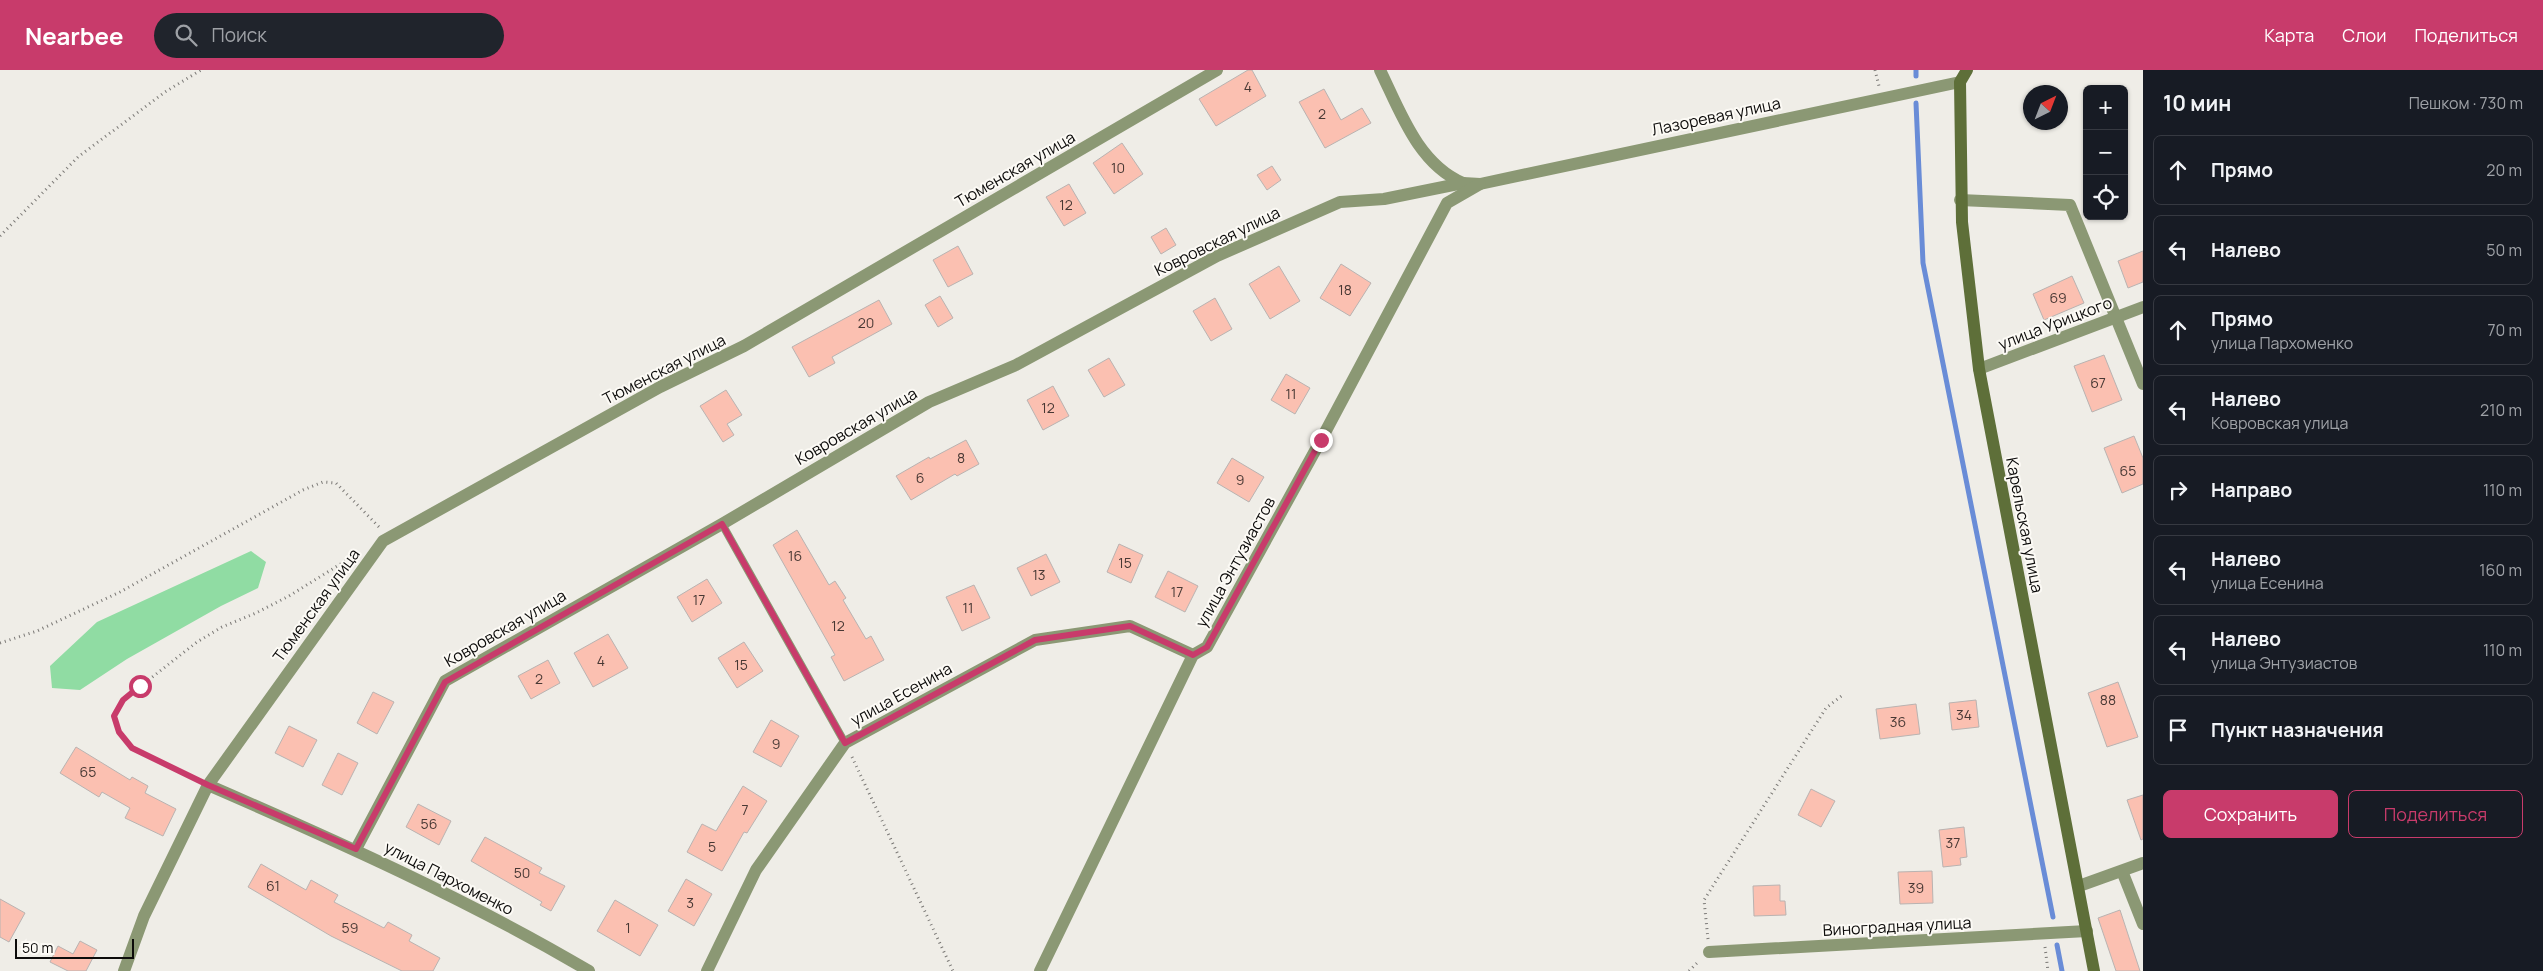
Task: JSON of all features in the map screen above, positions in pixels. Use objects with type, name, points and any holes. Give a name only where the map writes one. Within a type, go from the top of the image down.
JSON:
[{"type":"main road","points":[[1960,82],[1967,70]]},
{"type":"main road","name":"Карельская улица","points":[[1960,82],[1960,200],[1979,370],[2094,971]]},
{"type":"street","name":"Тюменская улица","points":[[124,971],[144,916],[208,785],[383,540],[660,387],[744,346],[1217,70]]},
{"type":"street","points":[[1380,70],[1411,132],[1425,154],[1447,177],[1463,183]]},
{"type":"street","name":"Лазоревая улица","points":[[1480,184],[1960,82]]},
{"type":"street","name":"Ковровская улица","points":[[356,849],[445,682],[722,524],[929,402],[1016,365],[1217,256],[1340,202],[1384,199],[1463,183],[1480,184]]},
{"type":"street","name":"улица Энтузиастов","points":[[1040,971],[1193,655],[1207,647],[1321,440],[1447,203],[1480,184]]},
{"type":"street","points":[[1960,200],[2070,205],[2143,384]]},
{"type":"street","name":"улица Урицкого","points":[[1979,370],[2143,307]]},
{"type":"street","name":"улица Есенина","points":[[707,971],[756,870],[845,743],[1035,640],[1130,626],[1193,655]]},
{"type":"street","name":"улица Пархоменко","points":[[208,785],[356,849],[536,940],[589,971]]},
{"type":"street","points":[[2079,886],[2143,863]]},
{"type":"street","points":[[2122,871],[2143,924]]},
{"type":"street","name":"Виноградная улица","points":[[1709,952],[2087,931]]},
{"type":"lane","points":[[722,524],[845,743]]},
{"type":"path","points":[[0,236],[78,157],[165,92],[201,70]]},
{"type":"path","points":[[0,643],[37,631],[120,592],[303,490],[323,482],[336,483],[351,496],[364,512],[379,525],[383,540]]},
{"type":"path","points":[[208,785],[132,748],[119,732],[114,716],[123,700],[197,642],[222,627],[256,613],[289,596],[356,555]]},
{"type":"path","points":[[1689,971],[1709,952],[1704,900],[1826,708],[1844,694]]},
{"type":"path","points":[[845,743],[953,971]]},
{"type":"path","points":[[2042,934],[2048,971]]},
{"type":"green space","points":[[251,551],[266,562],[258,588],[221,606],[127,659],[80,690],[52,688],[50,666],[97,622]]},
{"type":"building","points":[[1248,70],[1252,70],[1266,96],[1216,126],[1199,99]]},
{"type":"building","points":[[1324,89],[1341,120],[1362,108],[1371,123],[1325,148],[1299,102]]},
{"type":"building","points":[[1122,143],[1143,174],[1114,194],[1093,163]]},
{"type":"building","points":[[1272,166],[1281,180],[1267,190],[1257,175]]},
{"type":"building","points":[[1069,184],[1086,213],[1064,226],[1046,197]]},
{"type":"building","points":[[1166,228],[1176,245],[1161,254],[1151,237]]},
{"type":"building","points":[[958,246],[973,274],[948,287],[933,260]]},
{"type":"building","points":[[2143,251],[2143,282],[2128,288],[2118,261]]},
{"type":"building","points":[[1341,264],[1371,283],[1350,316],[1320,298]]},
{"type":"building","points":[[1279,266],[1300,301],[1270,319],[1249,284]]},
{"type":"building","points":[[2072,276],[2084,303],[2044,320],[2033,294]]},
{"type":"building","points":[[940,296],[953,318],[938,327],[925,305]]},
{"type":"building","points":[[1215,298],[1232,329],[1211,341],[1193,311]]},
{"type":"building","points":[[879,300],[892,324],[832,357],[835,363],[809,377],[792,347]]},
{"type":"building","points":[[2104,355],[2122,400],[2092,412],[2074,366]]},
{"type":"building","points":[[1109,358],[1125,385],[1104,397],[1088,370]]},
{"type":"building","points":[[1286,374],[1310,388],[1295,414],[1271,400]]},
{"type":"building","points":[[1053,386],[1069,416],[1043,430],[1027,400]]},
{"type":"building","points":[[726,390],[742,415],[727,424],[734,435],[723,442],[700,406]]},
{"type":"building","points":[[2134,436],[2143,458],[2143,484],[2122,493],[2104,448]]},
{"type":"building","points":[[966,440],[979,464],[957,476],[955,474],[911,500],[896,476],[929,457],[930,459]]},
{"type":"building","points":[[1232,458],[1264,477],[1249,502],[1217,483]]},
{"type":"building","points":[[797,530],[829,585],[835,581],[846,598],[843,600],[866,639],[871,636],[884,660],[844,681],[831,657],[835,655],[773,545]]},
{"type":"building","points":[[1119,544],[1143,555],[1131,583],[1107,572]]},
{"type":"building","points":[[1046,554],[1060,582],[1031,596],[1017,568]]},
{"type":"building","points":[[1168,571],[1198,586],[1185,612],[1155,597]]},
{"type":"building","points":[[707,579],[722,603],[692,622],[677,597]]},
{"type":"building","points":[[974,585],[990,618],[962,631],[946,597]]},
{"type":"building","points":[[608,634],[628,668],[593,687],[574,653]]},
{"type":"building","points":[[744,642],[763,671],[737,688],[718,658]]},
{"type":"building","points":[[548,660],[560,683],[531,699],[518,676]]},
{"type":"building","points":[[2118,682],[2138,737],[2107,747],[2088,693]]},
{"type":"building","points":[[373,692],[394,702],[377,734],[357,723]]},
{"type":"building","points":[[1976,700],[1979,727],[1952,730],[1949,703]]},
{"type":"building","points":[[1916,704],[1920,734],[1880,739],[1876,709]]},
{"type":"building","points":[[771,720],[799,736],[781,767],[753,752]]},
{"type":"building","points":[[289,726],[317,740],[303,767],[275,753]]},
{"type":"building","points":[[76,747],[130,780],[132,777],[148,786],[145,793],[176,809],[163,836],[125,818],[130,808],[102,792],[99,797],[60,773]]},
{"type":"building","points":[[338,753],[358,763],[342,795],[322,785]]},
{"type":"building","points":[[743,786],[767,801],[747,833],[744,832],[722,871],[687,852],[702,824],[716,831]]},
{"type":"building","points":[[1811,789],[1835,801],[1821,827],[1798,815]]},
{"type":"building","points":[[2143,795],[2143,839],[2141,840],[2127,800]]},
{"type":"building","points":[[418,804],[451,821],[439,845],[406,827]]},
{"type":"building","points":[[1964,827],[1967,857],[1960,858],[1961,865],[1943,867],[1939,830]]},
{"type":"building","points":[[485,837],[542,868],[539,873],[565,886],[551,911],[540,905],[542,902],[471,861]]},
{"type":"building","points":[[261,864],[306,890],[311,880],[338,895],[334,902],[384,928],[388,922],[412,935],[409,941],[440,958],[433,971],[402,971],[331,936],[248,887]]},
{"type":"building","points":[[1932,871],[1933,903],[1900,904],[1898,872]]},
{"type":"building","points":[[686,879],[712,894],[694,926],[668,911]]},
{"type":"building","points":[[1780,885],[1780,901],[1785,901],[1786,915],[1754,916],[1753,886]]},
{"type":"building","points":[[0,899],[25,913],[9,942],[0,937]]},
{"type":"building","points":[[615,900],[658,925],[640,956],[597,931]]},
{"type":"building","points":[[2120,910],[2140,971],[2116,971],[2098,918]]},
{"type":"building","points":[[80,941],[97,950],[86,971],[68,971],[50,962],[58,946],[73,954]]},
{"type":"waterway","points":[[1916,70],[1916,76]]},
{"type":"waterway","points":[[1916,103],[1923,263],[2053,917]]},
{"type":"waterway","points":[[2057,945],[2062,971]]},
{"type":"route","points":[[140,686],[123,700],[114,716],[119,732],[132,748],[156,758],[208,785],[356,849],[445,682],[722,524],[845,743],[1035,640],[1130,626],[1193,655],[1207,647],[1321,440]]}]
